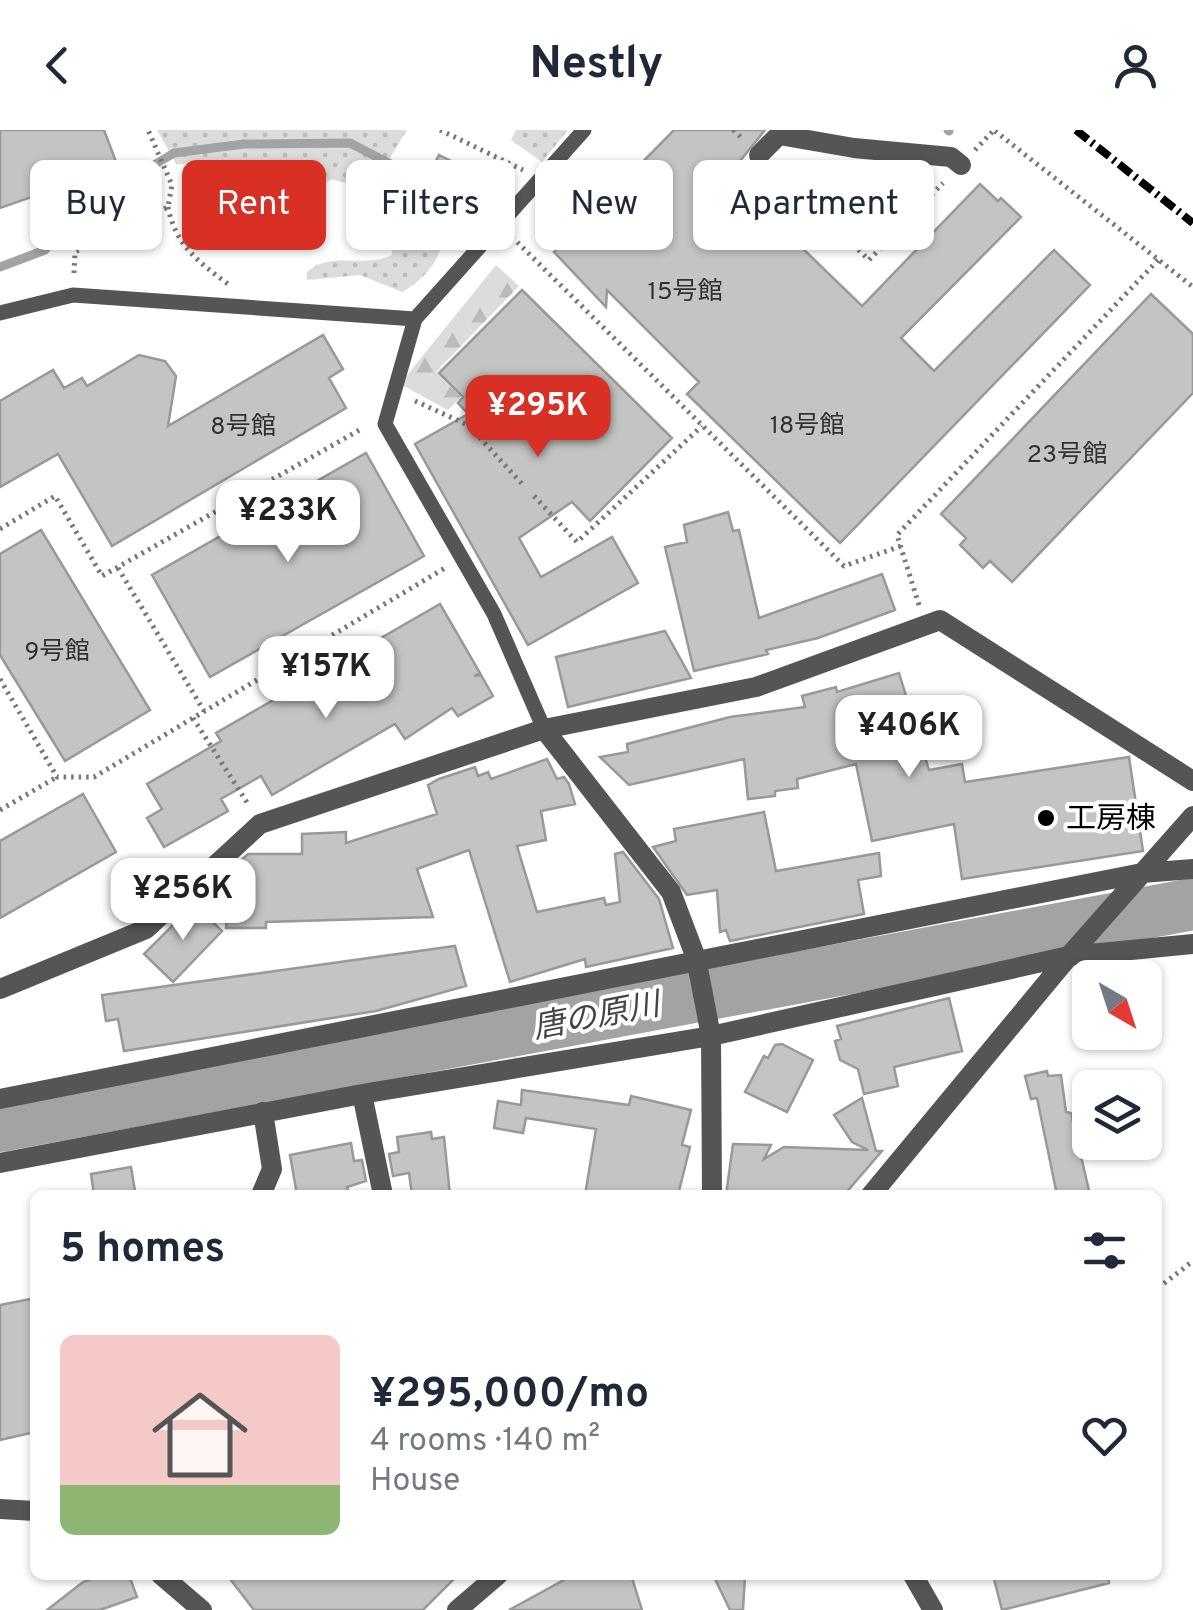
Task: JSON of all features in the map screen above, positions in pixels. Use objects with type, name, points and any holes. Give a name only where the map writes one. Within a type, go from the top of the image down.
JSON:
[{"type":"street","points":[[759,155],[779,135],[854,148],[952,156],[960,165]]},
{"type":"street","points":[[0,989],[146,929],[260,824],[544,729],[756,687],[940,620],[1193,781]]},
{"type":"street","points":[[544,729],[671,892],[698,968],[710,1029],[712,1190]]},
{"type":"street","points":[[875,1190],[1075,949],[1193,816]]},
{"type":"street","points":[[0,1099],[698,968],[1193,869]]},
{"type":"street","points":[[0,1162],[710,1029],[1075,949],[1193,944]]},
{"type":"street","points":[[362,1094],[382,1190]]},
{"type":"street","points":[[263,1190],[272,1169],[264,1112]]},
{"type":"street","points":[[0,1509],[30,1511]]},
{"type":"street","points":[[167,1580],[202,1610]]},
{"type":"street","points":[[457,1610],[492,1580]]},
{"type":"street","points":[[917,1580],[933,1610]]},
{"type":"lane","points":[[515,209],[584,130]]},
{"type":"lane","points":[[478,250],[415,319],[385,424],[494,614],[544,729]]},
{"type":"lane","points":[[0,314],[73,295],[415,319]]},
{"type":"path","points":[[148,130],[172,185],[168,207],[172,232],[189,253],[265,308]]},
{"type":"path","points":[[440,130],[518,167]]},
{"type":"path","points":[[759,155],[869,260],[994,130],[1193,286]]},
{"type":"path","points":[[73,295],[75,252],[168,207]]},
{"type":"path","points":[[515,241],[844,566],[901,546]]},
{"type":"path","points":[[924,623],[897,534],[1158,260]]},
{"type":"path","points":[[392,390],[468,425],[524,486]]},
{"type":"path","points":[[0,529],[55,496],[102,576],[358,429],[385,424]]},
{"type":"path","points":[[534,496],[577,542],[702,426]]},
{"type":"path","points":[[0,810],[58,776],[94,777],[460,559]]},
{"type":"path","points":[[117,568],[204,711]]},
{"type":"path","points":[[0,680],[58,776]]},
{"type":"path","points":[[193,718],[260,824]]},
{"type":"path","points":[[1162,1285],[1193,1260]]},
{"type":"green space","points":[[157,130],[407,130],[389,160],[346,160],[346,183],[331,179],[326,183],[326,160],[182,160],[182,164],[176,164]]},
{"type":"green space","points":[[516,130],[568,130],[544,160],[511,140]]},
{"type":"green space","points":[[392,250],[440,250],[432,267],[402,292],[360,275],[307,280],[307,272],[327,262],[392,255]]},
{"type":"green space","points":[[496,265],[519,286],[436,372],[461,397],[448,410],[400,384]]},
{"type":"building","points":[[0,130],[104,130],[115,160],[30,160],[30,198],[0,208]]},
{"type":"building","points":[[674,130],[765,130],[741,160],[693,160],[693,250],[804,250],[862,306],[916,250],[934,250],[934,232],[980,184],[998,201],[1001,198],[1021,217],[901,338],[934,371],[1054,250],[1090,285],[840,543],[687,394],[699,382],[607,290],[606,307],[554,252],[673,250],[673,160],[644,160]]},
{"type":"building","points":[[522,290],[672,438],[590,521],[572,502],[519,538],[541,577],[612,537],[638,583],[528,645],[415,444],[468,414],[458,403],[463,397],[439,373]]},
{"type":"building","points":[[1151,294],[1193,334],[1193,393],[1012,582],[990,561],[983,568],[960,545],[966,538],[941,514]]},
{"type":"building","points":[[323,335],[343,369],[329,378],[346,408],[112,546],[58,454],[0,487],[0,401],[53,370],[64,388],[82,378],[87,386],[139,355],[165,361],[176,376],[168,426]]},
{"type":"building","points":[[366,453],[424,556],[210,677],[152,575]]},
{"type":"building","points":[[728,512],[733,531],[739,530],[759,618],[882,574],[895,610],[818,638],[766,650],[768,654],[694,671],[665,547],[687,542],[684,525]]},
{"type":"building","points":[[41,530],[150,710],[65,761],[0,655],[0,554]]},
{"type":"building","points":[[440,604],[480,673],[474,676],[481,675],[493,696],[458,716],[452,708],[405,739],[395,724],[272,795],[261,776],[221,799],[228,811],[164,847],[147,818],[162,809],[147,784],[221,741],[216,733]]},
{"type":"building","points":[[665,631],[691,678],[568,707],[556,657]]},
{"type":"building","points":[[899,673],[929,770],[962,764],[965,782],[1129,757],[1143,851],[962,879],[954,824],[872,841],[856,764],[797,779],[798,788],[775,791],[775,796],[748,799],[744,759],[629,785],[600,757],[628,752],[627,744],[730,717],[805,707],[802,696],[836,687],[837,692]]},
{"type":"building","points":[[547,759],[557,779],[564,777],[569,784],[575,804],[541,811],[546,840],[517,846],[537,912],[604,898],[606,905],[620,902],[615,854],[623,852],[659,899],[673,948],[586,967],[585,959],[510,982],[469,850],[417,869],[433,917],[266,922],[266,928],[226,928],[230,870],[248,854],[302,854],[302,834],[346,832],[346,843],[437,814],[428,785],[439,779],[475,767],[478,776],[488,772],[491,779]]},
{"type":"building","points":[[83,794],[116,852],[0,918],[0,841]]},
{"type":"building","points":[[764,812],[776,871],[879,853],[881,876],[858,880],[864,914],[730,941],[726,930],[720,932],[717,890],[687,895],[653,847],[676,841],[674,829]]},
{"type":"building","points":[[194,904],[222,931],[173,982],[144,954]]},
{"type":"building","points":[[455,946],[466,986],[376,1011],[124,1051],[118,1019],[106,1021],[102,995]]},
{"type":"building","points":[[949,998],[962,1051],[894,1067],[898,1086],[864,1094],[858,1069],[840,1060],[835,1041],[841,1039],[837,1026]]},
{"type":"building","points":[[782,1044],[813,1060],[787,1112],[745,1092],[764,1056],[768,1058],[775,1045]]},
{"type":"building","points":[[1047,1071],[1048,1076],[1061,1075],[1066,1112],[1072,1117],[1072,1160],[1082,1160],[1089,1190],[1056,1190],[1037,1098],[1031,1099],[1025,1076]]},
{"type":"building","points":[[522,1090],[629,1105],[631,1096],[691,1110],[682,1145],[690,1147],[679,1190],[586,1190],[596,1129],[526,1118],[523,1133],[494,1128],[498,1101],[521,1105]]},
{"type":"building","points":[[862,1098],[876,1151],[882,1151],[848,1190],[727,1190],[733,1144],[771,1145],[764,1159],[784,1147],[868,1150],[852,1142],[834,1115]]},
{"type":"building","points":[[431,1132],[432,1139],[444,1137],[449,1190],[411,1190],[409,1173],[393,1176],[389,1154],[399,1152],[397,1137]]},
{"type":"building","points":[[351,1143],[354,1161],[362,1160],[366,1181],[347,1187],[348,1190],[296,1190],[290,1155]]},
{"type":"building","points":[[131,1167],[135,1190],[93,1190],[91,1174]]},
{"type":"building","points":[[30,1299],[30,1433],[0,1440],[0,1305]]},
{"type":"building","points":[[131,1580],[137,1597],[100,1610],[47,1610],[83,1582]]},
{"type":"building","points":[[231,1580],[453,1580],[423,1610],[254,1610]]},
{"type":"building","points":[[564,1580],[633,1580],[642,1610],[509,1610]]},
{"type":"building","points":[[715,1580],[745,1580],[743,1610],[730,1610]]},
{"type":"building","points":[[994,1580],[1109,1580],[1109,1583],[1002,1610]]},
{"type":"waterway","points":[[0,267],[45,250],[75,212],[174,153],[244,144],[350,143],[383,160]]},
{"type":"waterway","name":"唐の原川","points":[[0,1126],[1193,904]]},
{"type":"railway","points":[[1076,130],[1193,223]]},
{"type":"place","name":"工房棟","points":[[1046,818]]}]
